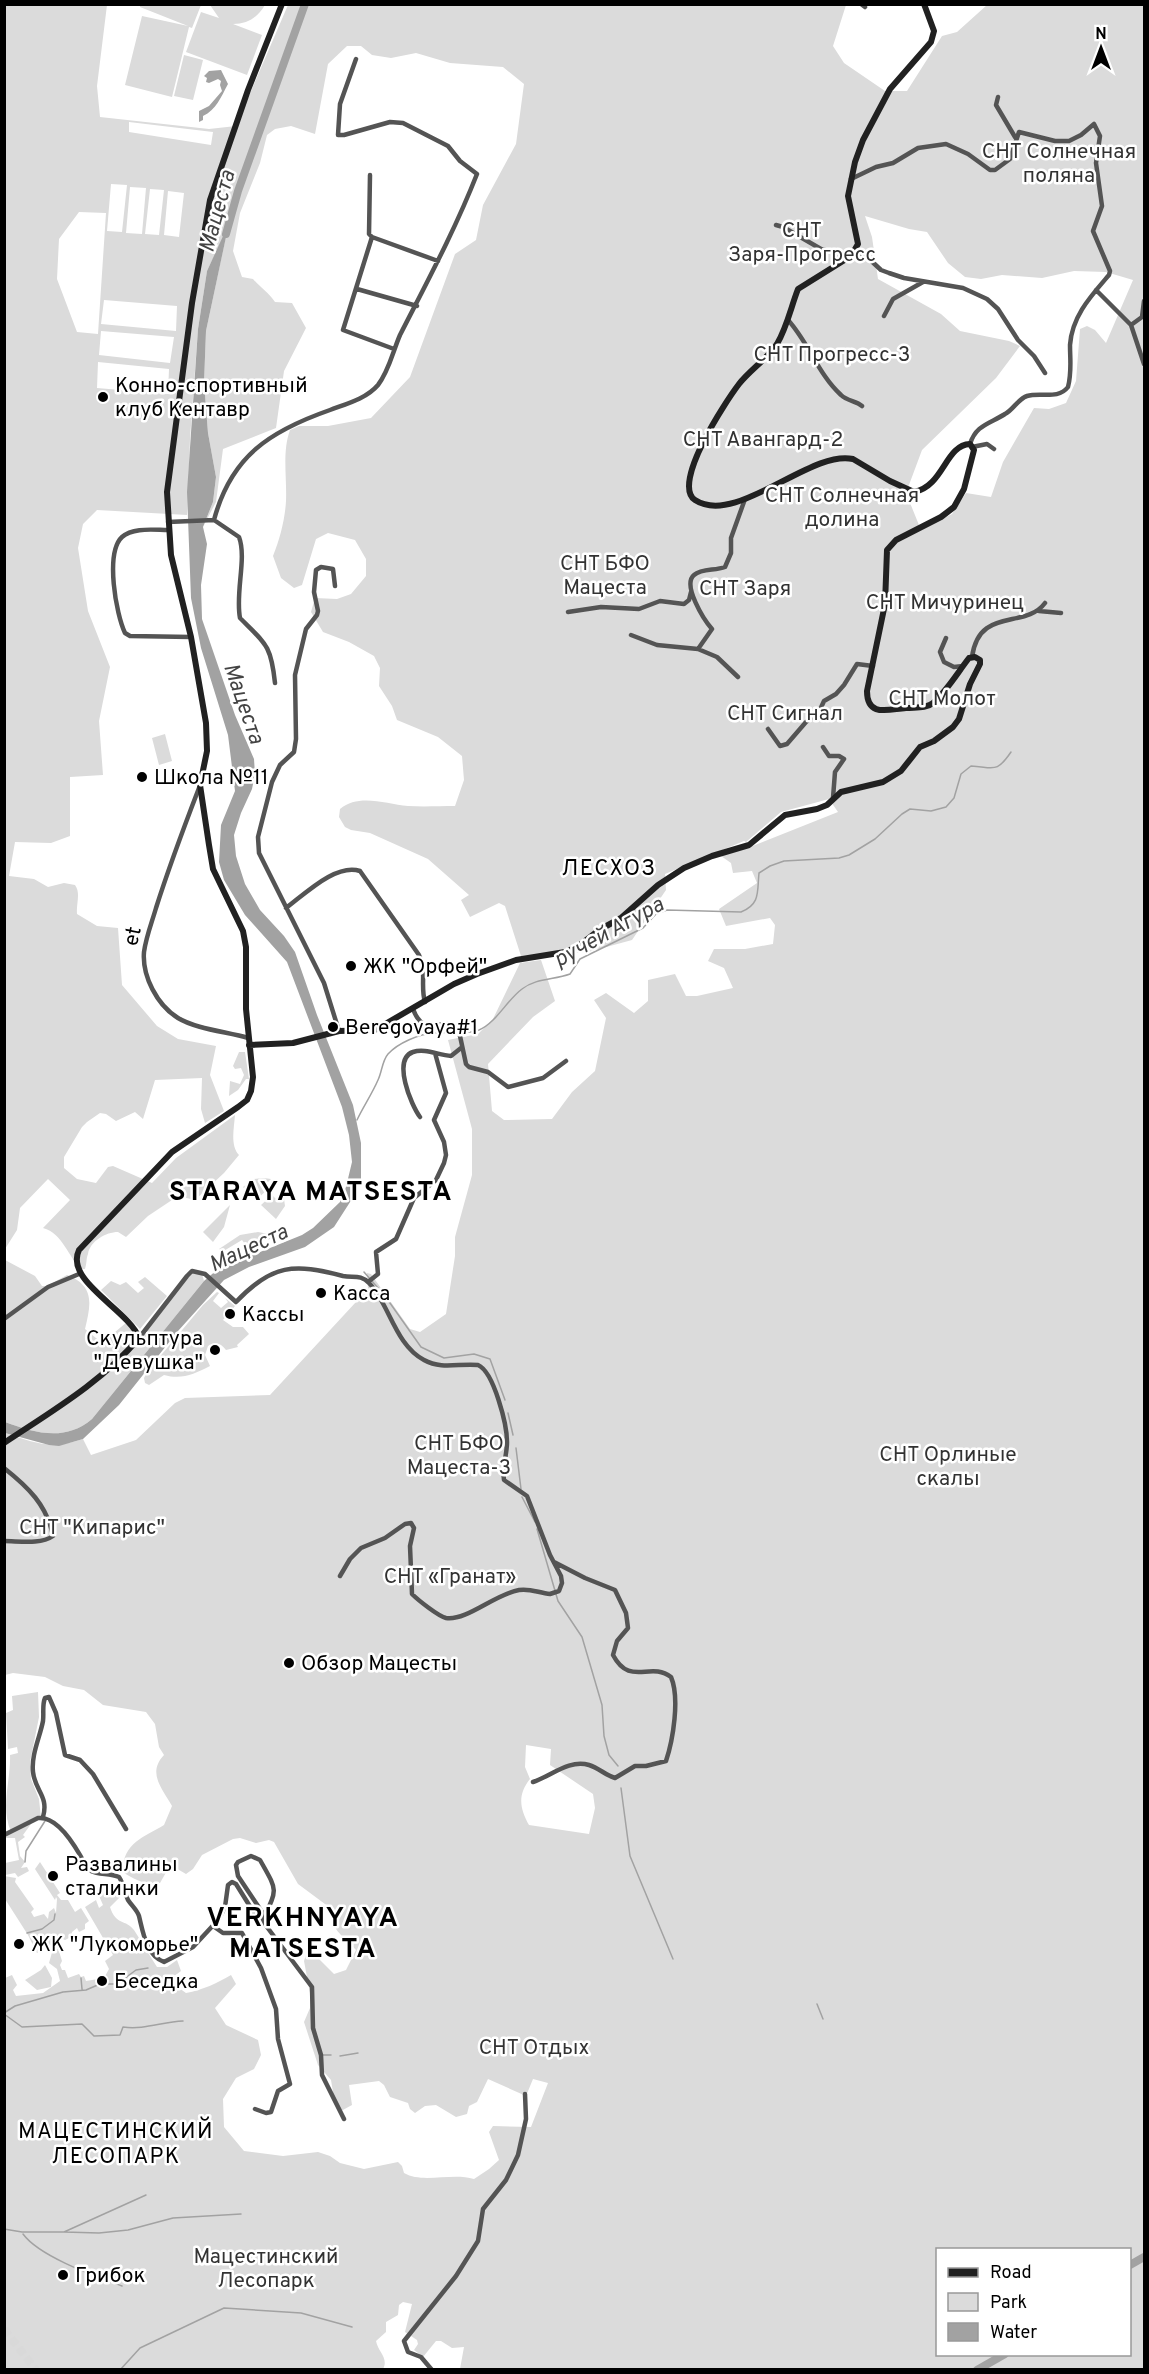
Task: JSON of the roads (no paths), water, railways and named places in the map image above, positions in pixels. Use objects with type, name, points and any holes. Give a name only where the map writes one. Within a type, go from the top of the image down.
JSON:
[{"type":"street","points":[[139,1338],[132,1324],[79,1274],[75,1263],[79,1250],[177,1148],[247,1100],[253,1077],[244,940],[241,926],[213,869],[200,785],[207,750],[207,730],[191,637],[174,570],[168,530],[167,492],[201,244],[210,200],[282,4]]},
{"type":"street","points":[[924,4],[934,31],[931,42],[890,89],[863,140],[851,179],[848,205],[858,236],[856,251],[798,289],[788,320],[776,345],[740,383],[723,406],[699,449],[689,479],[689,494],[694,500],[702,503],[720,504],[745,500],[830,459],[847,457],[914,492],[920,491],[935,480],[955,452],[964,445],[987,444],[994,449]]},
{"type":"street","points":[[212,520],[223,491],[254,448],[292,424],[358,400],[379,384],[477,174],[460,161],[448,146],[403,123],[390,122],[338,135],[340,104],[356,59]]},
{"type":"street","points":[[998,97],[996,105],[1015,137]]},
{"type":"street","points":[[851,179],[876,167],[893,163],[918,148],[946,144],[968,154],[990,170],[998,169],[1010,159],[1015,137],[1021,131],[1055,141],[1069,141],[1094,124],[1099,132],[1096,163],[1102,206],[1093,231],[1110,271],[1080,311],[1076,321],[1070,345],[1072,372],[1066,390],[1057,394],[1024,397],[1006,414],[981,426],[974,434],[971,446],[974,454],[964,489],[954,507],[941,517],[896,540],[890,546],[886,554],[885,604],[867,696],[873,706],[886,712],[927,706],[933,703],[972,657],[976,638],[986,628],[1039,611],[1061,613]]},
{"type":"street","points":[[370,175],[369,234],[438,261]]},
{"type":"street","points":[[776,225],[783,226],[821,249],[833,252],[840,263]]},
{"type":"street","points":[[372,237],[343,328],[344,332],[394,349]]},
{"type":"street","points":[[856,251],[866,256],[881,270],[923,282],[963,288],[987,299],[998,309],[1018,340],[1034,356],[1045,373]]},
{"type":"street","points":[[884,316],[893,299],[923,282]]},
{"type":"street","points":[[357,289],[417,306]]},
{"type":"street","points":[[1096,291],[1131,324],[1144,364]]},
{"type":"street","points":[[1131,324],[1143,317],[1144,301]]},
{"type":"street","points":[[788,320],[837,391],[845,398],[862,406]]},
{"type":"street","points":[[698,649],[712,629],[699,612],[690,582],[692,576],[721,569],[728,563],[731,538],[745,500]]},
{"type":"street","points":[[168,522],[212,520],[239,537],[242,549],[238,602],[240,618],[262,639],[271,652],[275,683]]},
{"type":"street","points":[[168,530],[132,532],[123,536],[118,543],[113,565],[123,630],[127,635],[191,637]]},
{"type":"street","points":[[335,586],[333,569],[321,567],[316,570],[314,592],[318,610],[305,633],[295,675],[296,739],[294,752],[280,765],[272,782],[257,845],[324,983],[339,1031]]},
{"type":"street","points":[[568,612],[601,607],[639,609],[660,602],[684,604],[689,600],[692,592]]},
{"type":"street","points":[[1039,611],[1044,603]]},
{"type":"street","points":[[631,635],[657,645],[698,649],[717,657],[738,677]]},
{"type":"street","points":[[946,638],[940,652],[944,662],[954,667],[963,666]]},
{"type":"street","points":[[249,1042],[304,1041],[339,1031],[375,1030],[454,984],[495,967],[516,960],[565,952],[578,947],[599,930],[621,918],[658,885],[684,868],[712,856],[749,845],[780,817],[817,809],[827,805],[840,792],[883,782],[901,771],[920,747],[934,741],[953,727],[959,719],[970,684],[980,664],[977,658],[972,657]]},
{"type":"street","points":[[768,729],[777,744],[783,746],[787,744],[806,722],[818,714],[824,701],[836,694],[844,685],[857,664],[873,666]]},
{"type":"street","points":[[823,747],[829,756],[839,756],[844,759],[835,772],[833,798]]},
{"type":"street","name":"et","points":[[200,785],[169,866],[148,932],[144,952],[145,968],[152,987],[164,1005],[176,1017],[249,1042]]},
{"type":"street","points":[[286,908],[331,876],[347,870],[360,871],[420,955],[424,970],[423,996],[425,1002]]},
{"type":"street","points":[[413,1009],[418,1020],[425,1024],[434,1026],[451,1024],[460,1036],[464,1061],[469,1067],[488,1072],[508,1087],[543,1078],[566,1061]]},
{"type":"street","points":[[420,1117],[413,1108],[402,1063],[407,1055],[415,1052],[451,1056],[461,1048]]},
{"type":"street","points":[[368,1282],[378,1274],[376,1252],[396,1239],[414,1198],[436,1180],[444,1163],[446,1155],[444,1142],[434,1120],[444,1100],[445,1090],[435,1053]]},
{"type":"street","points":[[4,1443],[98,1379],[116,1364],[192,1271],[206,1275],[236,1302],[260,1279],[285,1269],[318,1269],[347,1276],[359,1276],[376,1291],[386,1314],[413,1353],[434,1365],[478,1365],[488,1372],[500,1405],[507,1442],[504,1480],[527,1496],[562,1580],[559,1591],[550,1594],[520,1589],[501,1594],[479,1608],[444,1618],[412,1594],[410,1546],[414,1528],[411,1523],[361,1548],[350,1559],[340,1576]]},
{"type":"street","points":[[4,1319],[48,1287],[79,1274]]},
{"type":"street","points":[[4,1468],[28,1488],[41,1503],[53,1536],[50,1539],[30,1542],[4,1541]]},
{"type":"street","points":[[533,1782],[576,1764],[598,1768],[615,1778],[635,1767],[666,1761],[673,1729],[675,1698],[670,1677],[659,1672],[627,1672],[619,1666],[613,1655],[617,1641],[627,1628],[626,1613],[619,1594],[615,1590],[554,1562]]},
{"type":"street","points":[[43,1817],[44,1799],[35,1781],[33,1765],[43,1719],[43,1702],[49,1697],[56,1713],[65,1755],[80,1760],[93,1774],[126,1829]]},
{"type":"street","points":[[4,1835],[43,1817],[53,1821],[69,1838],[91,1871],[113,1875],[123,1882],[128,1899],[138,1914],[141,1929],[157,1959],[167,1961],[193,1947],[222,1914],[227,1887],[230,1883],[236,1884],[256,1916],[263,1918]]},
{"type":"street","points":[[263,1918],[274,1896],[275,1886],[260,1860],[251,1856],[238,1862],[238,1876],[263,1918],[312,1987],[313,2028],[321,2055],[322,2075],[344,2119]]},
{"type":"street","points":[[213,1926],[223,1932],[242,1932],[261,1968],[278,2018],[278,2039],[290,2084],[278,2091],[271,2112],[266,2113],[255,2109]]},
{"type":"street","points":[[432,2370],[421,2357],[408,2352],[404,2341],[456,2276],[478,2241],[483,2209],[506,2180],[518,2155],[526,2119],[525,2094]]},
{"type":"water","points":[[221,70],[228,84],[215,107],[199,122],[199,111],[209,106],[222,91],[221,81],[218,79],[209,83],[206,82],[207,78],[204,76],[209,71]]},
{"type":"water","points":[[229,223],[206,331],[204,383],[208,433],[216,477],[213,502],[203,527],[207,544],[201,585],[202,619],[235,715],[254,759],[255,774],[252,789],[234,835],[236,856],[245,884],[260,910],[295,952],[353,1105],[361,1143],[361,1179],[352,1199],[334,1227],[305,1247],[249,1267],[224,1280],[178,1331],[119,1405],[83,1439],[59,1446],[49,1445],[5,1433],[5,1422],[39,1432],[61,1433],[71,1431],[92,1419],[204,1281],[218,1269],[302,1235],[313,1228],[340,1202],[352,1162],[349,1135],[342,1107],[287,962],[245,915],[224,880],[219,862],[221,825],[235,791],[228,735],[201,648],[191,598],[187,492],[198,329],[207,271]]},
{"type":"waterway","name":"Мацеста","points":[[226,234],[238,191],[305,4]]},
{"type":"waterway","name":"ручей Агура","points":[[357,1120],[376,1085],[386,1057],[403,1043],[428,1034],[468,1032],[485,1027],[527,985],[570,974],[580,959],[643,928],[656,914],[667,910],[741,912],[755,901],[759,873],[770,866],[784,861],[839,858],[849,855],[875,839],[910,809],[931,811],[946,807],[954,798],[961,774],[971,766],[994,768],[1002,764],[1011,752]]},
{"type":"waterway","points":[[364,1272],[385,1296],[421,1347],[444,1358],[474,1354],[490,1359],[505,1400]]},
{"type":"waterway","points":[[508,1413],[513,1435]]},
{"type":"waterway","points":[[516,1448],[521,1489]]},
{"type":"waterway","points":[[522,1497],[535,1522]]},
{"type":"waterway","points":[[537,1529],[558,1601],[582,1637],[602,1705],[604,1736],[609,1755],[618,1766]]},
{"type":"waterway","points":[[621,1788],[630,1856],[673,1959]]},
{"type":"waterway","points":[[25,1862],[26,1851],[45,1821]]},
{"type":"waterway","points":[[27,1933],[42,1929],[54,1920],[55,1914]]},
{"type":"waterway","points":[[4,2013],[15,2006],[63,1992],[86,1990],[100,1984],[117,1984],[136,1970],[148,1968]]},
{"type":"waterway","points":[[81,1978],[82,1989]]},
{"type":"waterway","points":[[817,2004],[823,2019]]},
{"type":"waterway","points":[[4,2014],[22,2027],[82,2024],[94,2036],[120,2035],[123,2027],[183,2021]]},
{"type":"waterway","points":[[340,2056],[358,2053]]},
{"type":"waterway","points":[[322,2055],[331,2055]]},
{"type":"waterway","points":[[4,2229],[22,2232],[64,2232],[146,2195]]},
{"type":"waterway","points":[[64,2232],[99,2233],[128,2230],[173,2218],[241,2214]]},
{"type":"waterway","points":[[23,2234],[55,2258],[122,2286]]},
{"type":"waterway","points":[[1131,2264],[1144,2257]]},
{"type":"waterway","points":[[120,2370],[140,2348],[224,2308],[301,2313],[352,2327]]},
{"type":"waterway","points":[[977,2370],[1002,2356]]},
{"type":"tunnel","points":[[4,2329],[36,2370]]},
{"type":"place","name":"Конно-спортивный клуб Кентавр","points":[[103,397]]},
{"type":"place","name":"Школа №11","points":[[142,777]]},
{"type":"place","name":"ЖК \"Орфей\"","points":[[351,966]]},
{"type":"place","name":"Beregovaya#1","points":[[333,1027]]},
{"type":"place","name":"Касса","points":[[321,1293]]},
{"type":"place","name":"Кассы","points":[[230,1314]]},
{"type":"place","name":"Скульптура \"Девушка\"","points":[[215,1350]]},
{"type":"place","name":"Обзор Мацесты","points":[[289,1663]]},
{"type":"place","name":"Развалины сталинки","points":[[53,1876]]},
{"type":"place","name":"ЖК \"Лукоморье\"","points":[[19,1944]]},
{"type":"place","name":"Беседка","points":[[102,1981]]},
{"type":"place","name":"Грибок","points":[[63,2275]]},
{"type":"district","name":"ЛЕСХОЗ","points":[[609,867]]},
{"type":"district","name":"STARAYA MATSESTA","points":[[311,1191]]},
{"type":"district","name":"VERKHNYAYA MATSESTA","points":[[303,1932]]},
{"type":"district","name":"МАЦЕСТИНСКИЙ ЛЕСОПАРК","points":[[116,2142]]},
{"type":"park label","name":"СНТ Солнечная поляна","points":[[1059,163]]},
{"type":"park label","name":"СНТ Заря-Прогресс","points":[[802,242]]},
{"type":"park label","name":"СНТ Прогресс-3","points":[[832,354]]},
{"type":"park label","name":"СНТ Авангард-2","points":[[763,439]]},
{"type":"park label","name":"СНТ Солнечная долина","points":[[842,507]]},
{"type":"park label","name":"СНТ БФО Мацеста","points":[[605,575]]},
{"type":"park label","name":"СНТ Заря","points":[[745,588]]},
{"type":"park label","name":"СНТ Мичуринец","points":[[945,602]]},
{"type":"park label","name":"СНТ Молот","points":[[942,698]]},
{"type":"park label","name":"СНТ Сигнал","points":[[785,713]]},
{"type":"park label","name":"СНТ БФО Мацеста-3","points":[[459,1455]]},
{"type":"park label","name":"СНТ Орлиные скалы","points":[[948,1466]]},
{"type":"park label","name":"СНТ \"Кипарис\"","points":[[92,1527]]},
{"type":"park label","name":"СНТ «Гранат»","points":[[450,1576]]},
{"type":"park label","name":"СНТ Отдых","points":[[534,2047]]},
{"type":"park label","name":"Мацестинский Лесопарк","points":[[266,2268]]}]
